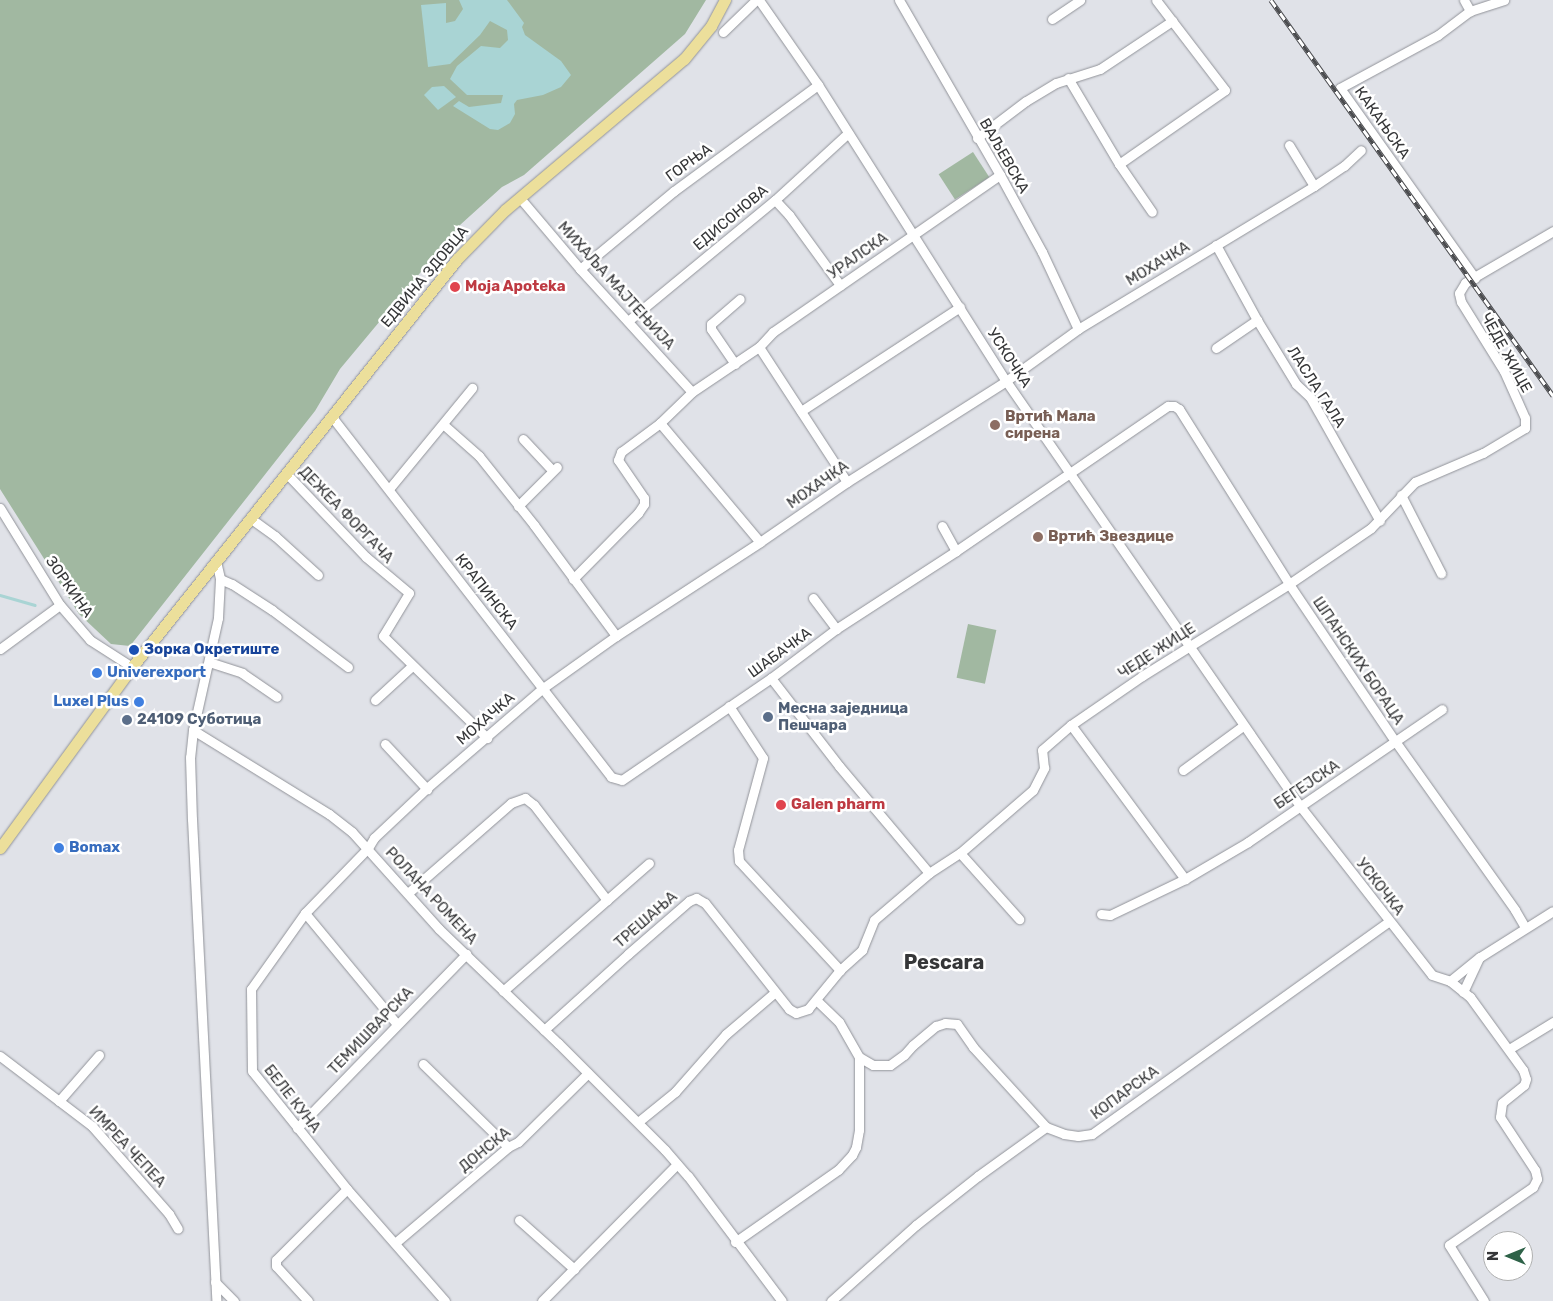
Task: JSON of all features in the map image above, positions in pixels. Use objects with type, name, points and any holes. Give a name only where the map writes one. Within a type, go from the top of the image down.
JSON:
[{"type":"main road","name":"ЕДВИНА ЗДОВЦА","points":[[0,848],[132,667],[179,606],[457,259],[479,235],[520,198],[684,59],[711,26],[725,0]]},
{"type":"street","points":[[723,32],[757,0]]},
{"type":"street","name":"УСКОЧКА","points":[[757,0],[818,85],[1006,381],[1300,806],[1432,975],[1450,981],[1470,997],[1523,1070],[1526,1079],[1524,1085],[1502,1104],[1500,1117],[1535,1170],[1537,1179],[1533,1187],[1449,1245],[1484,1301]]},
{"type":"street","name":"ВАЉЕВСКА","points":[[899,0],[1042,252],[1078,329]]},
{"type":"street","points":[[1052,19],[1080,0]]},
{"type":"street","points":[[1119,164],[1225,90],[1156,0]]},
{"type":"street","points":[[1464,0],[1470,11]]},
{"type":"street","name":"КАКАЊСКА","points":[[1475,278],[1340,88],[1438,35],[1470,11],[1504,0]]},
{"type":"street","points":[[978,138],[1026,101],[1068,78],[1100,69],[1172,20]]},
{"type":"street","points":[[1068,78],[1119,164],[1152,212]]},
{"type":"street","name":"ГОРЊА","points":[[580,269],[674,191],[818,85]]},
{"type":"street","name":"ЕДИСОНОВА","points":[[628,321],[775,200],[848,133]]},
{"type":"street","points":[[1289,144],[1314,186]]},
{"type":"street","name":"МОХАЧКА","points":[[368,848],[374,838],[427,789],[543,688],[616,636],[760,542],[847,482],[1006,381],[1078,329],[1314,186],[1344,166],[1362,150]]},
{"type":"street","name":"УРАЛСКА","points":[[573,579],[638,513],[644,504],[644,498],[618,460],[621,452],[660,422],[692,392],[759,348],[773,332],[1000,175]]},
{"type":"street","name":"МИХАЉА МАЈТЕЊИЈА","points":[[520,198],[580,269],[692,392]]},
{"type":"street","points":[[775,200],[789,215],[840,285]]},
{"type":"street","points":[[1475,278],[1514,252],[1553,231]]},
{"type":"street","name":"ЛАСЛА ГАЛА","points":[[1216,245],[1296,384],[1310,397],[1380,521]]},
{"type":"street","name":"ЧЕДЕ ЖИЦЕ","points":[[960,853],[1033,790],[1044,768],[1042,750],[1071,725],[1142,676],[1289,584],[1380,521],[1401,495],[1415,482],[1482,453],[1525,428],[1525,418],[1504,371],[1461,302],[1462,287],[1475,278]]},
{"type":"street","points":[[735,364],[711,329],[711,324],[740,299]]},
{"type":"street","points":[[801,411],[960,308]]},
{"type":"street","points":[[1216,348],[1258,320]]},
{"type":"street","points":[[759,348],[847,482]]},
{"type":"street","points":[[389,489],[444,425],[472,388]]},
{"type":"street","name":"ШАБАЧКА","points":[[622,780],[771,678],[836,629],[956,551],[1168,406],[1174,406]]},
{"type":"street","name":"ШПАНСКИХ БОРАЦА","points":[[1174,406],[1179,409],[1289,584],[1395,741],[1516,910],[1525,927]]},
{"type":"street","name":"КРАПИНСКА","points":[[332,417],[611,777],[622,780]]},
{"type":"street","points":[[660,422],[760,542]]},
{"type":"street","points":[[444,425],[479,456],[616,636]]},
{"type":"street","points":[[518,506],[555,469],[523,439]]},
{"type":"street","name":"ДЕЖЕА ФОРГАЧА","points":[[286,472],[366,557],[410,593],[383,636],[487,738]]},
{"type":"street","points":[[1401,495],[1442,573]]},
{"type":"street","name":"ЗОРКИНА","points":[[0,508],[60,605],[90,640],[132,667]]},
{"type":"street","points":[[250,518],[275,536],[318,575]]},
{"type":"street","points":[[942,526],[956,551]]},
{"type":"street","points":[[216,561],[220,580],[218,618],[193,730],[190,757],[216,1301]]},
{"type":"street","points":[[220,580],[232,584],[272,610],[348,667]]},
{"type":"street","points":[[813,598],[836,629]]},
{"type":"street","points":[[0,649],[60,605]]},
{"type":"street","points":[[209,662],[242,673],[277,696]]},
{"type":"street","points":[[375,700],[412,666]]},
{"type":"street","points":[[771,678],[839,766],[929,873]]},
{"type":"street","points":[[729,706],[764,758],[738,850],[739,861],[840,970]]},
{"type":"street","name":"БЕГЕЈСКА","points":[[1101,914],[1110,915],[1185,879],[1248,842],[1442,709]]},
{"type":"street","points":[[1071,725],[1185,879]]},
{"type":"street","points":[[1184,770],[1243,726]]},
{"type":"street","name":"РОЛАНА РОМЕНА","points":[[193,730],[329,814],[368,848],[439,929],[638,1122],[677,1164],[782,1301]]},
{"type":"street","points":[[385,744],[427,789]]},
{"type":"street","points":[[408,893],[511,803],[525,798],[534,805],[607,900]]},
{"type":"street","name":"БЕЛЕ КУНА","points":[[368,848],[305,913],[250,989],[252,1071],[347,1189],[446,1301]]},
{"type":"street","points":[[638,1122],[675,1092],[726,1034],[774,993],[788,1009],[796,1013],[805,1012],[840,970],[862,950],[874,920],[929,873],[960,853],[1018,918]]},
{"type":"street","points":[[504,991],[649,863]]},
{"type":"street","name":"ТРЕШАЊА","points":[[544,1030],[628,954],[686,904],[696,898],[705,903],[774,993]]},
{"type":"street","points":[[1450,981],[1480,957],[1553,911]]},
{"type":"street","points":[[305,913],[396,1023]]},
{"type":"street","name":"КОПАРСКА","points":[[1046,1126],[1064,1134],[1078,1136],[1092,1134],[1389,921]]},
{"type":"street","name":"ТЕМИШВАРСКА","points":[[297,1128],[396,1023],[466,954]]},
{"type":"street","points":[[1463,992],[1480,957]]},
{"type":"street","points":[[735,1242],[838,1170],[852,1155],[858,1139],[859,1057],[839,1022],[816,1000]]},
{"type":"street","points":[[1509,1049],[1553,1022]]},
{"type":"street","points":[[831,1301],[924,1219],[1046,1126],[973,1048],[957,1024],[944,1023],[936,1026],[890,1065],[874,1065],[859,1057]]},
{"type":"street","points":[[60,1101],[98,1055]]},
{"type":"street","name":"ИМРЕА ЧЕПЕА","points":[[0,1056],[21,1074],[92,1126],[169,1214],[178,1229]]},
{"type":"street","points":[[423,1064],[508,1147]]},
{"type":"street","name":"ДОНСКА","points":[[395,1243],[508,1147],[518,1142],[588,1073]]},
{"type":"street","points":[[542,1301],[677,1164]]},
{"type":"street","points":[[308,1301],[276,1266],[276,1260],[347,1189]]},
{"type":"street","points":[[519,1220],[574,1270]]},
{"type":"street","points":[[215,1282],[234,1301]]},
{"type":"street","points":[[1474,1301],[1478,1290]]},
{"type":"green space","points":[[0,0],[706,0],[685,34],[524,175],[502,187],[460,225],[340,369],[315,411],[130,646],[111,644],[79,614],[0,489]]},
{"type":"green space","points":[[973,152],[989,177],[955,199],[939,174]]},
{"type":"green space","points":[[968,624],[996,630],[985,684],[957,678]]},
{"type":"water","points":[[459,0],[507,0],[524,23],[522,27],[525,35],[561,61],[571,75],[561,87],[543,95],[517,100],[514,104],[515,114],[510,123],[498,130],[490,129],[453,106],[459,101],[469,107],[501,103],[503,95],[467,95],[450,79],[457,66],[481,46],[500,48],[508,40],[507,30],[490,21],[480,35],[450,64],[428,67],[421,5],[446,3],[446,23],[455,21],[463,9]]},
{"type":"water","points":[[444,86],[456,97],[438,110],[424,95],[432,87]]},
{"type":"waterway","points":[[0,595],[35,605]]},
{"type":"railway","points":[[1271,0],[1553,396]]},
{"type":"place","name":"Moja Apoteka","points":[[455,287]]},
{"type":"place","name":"Вртић Мала сирена","points":[[995,425]]},
{"type":"place","name":"Вртић Звездице","points":[[1038,537]]},
{"type":"place","name":"Зорка Окретиште","points":[[134,650]]},
{"type":"place","name":"Univerexport","points":[[97,673]]},
{"type":"place","name":"Luxel Plus","points":[[139,702]]},
{"type":"place","name":"Месна заједница Пешчара","points":[[768,717]]},
{"type":"place","name":"24109 Суботица","points":[[127,720]]},
{"type":"place","name":"Galen pharm","points":[[781,805]]},
{"type":"place","name":"Bomax","points":[[59,848]]},
{"type":"district","name":"Pescara","points":[[944,962]]}]
